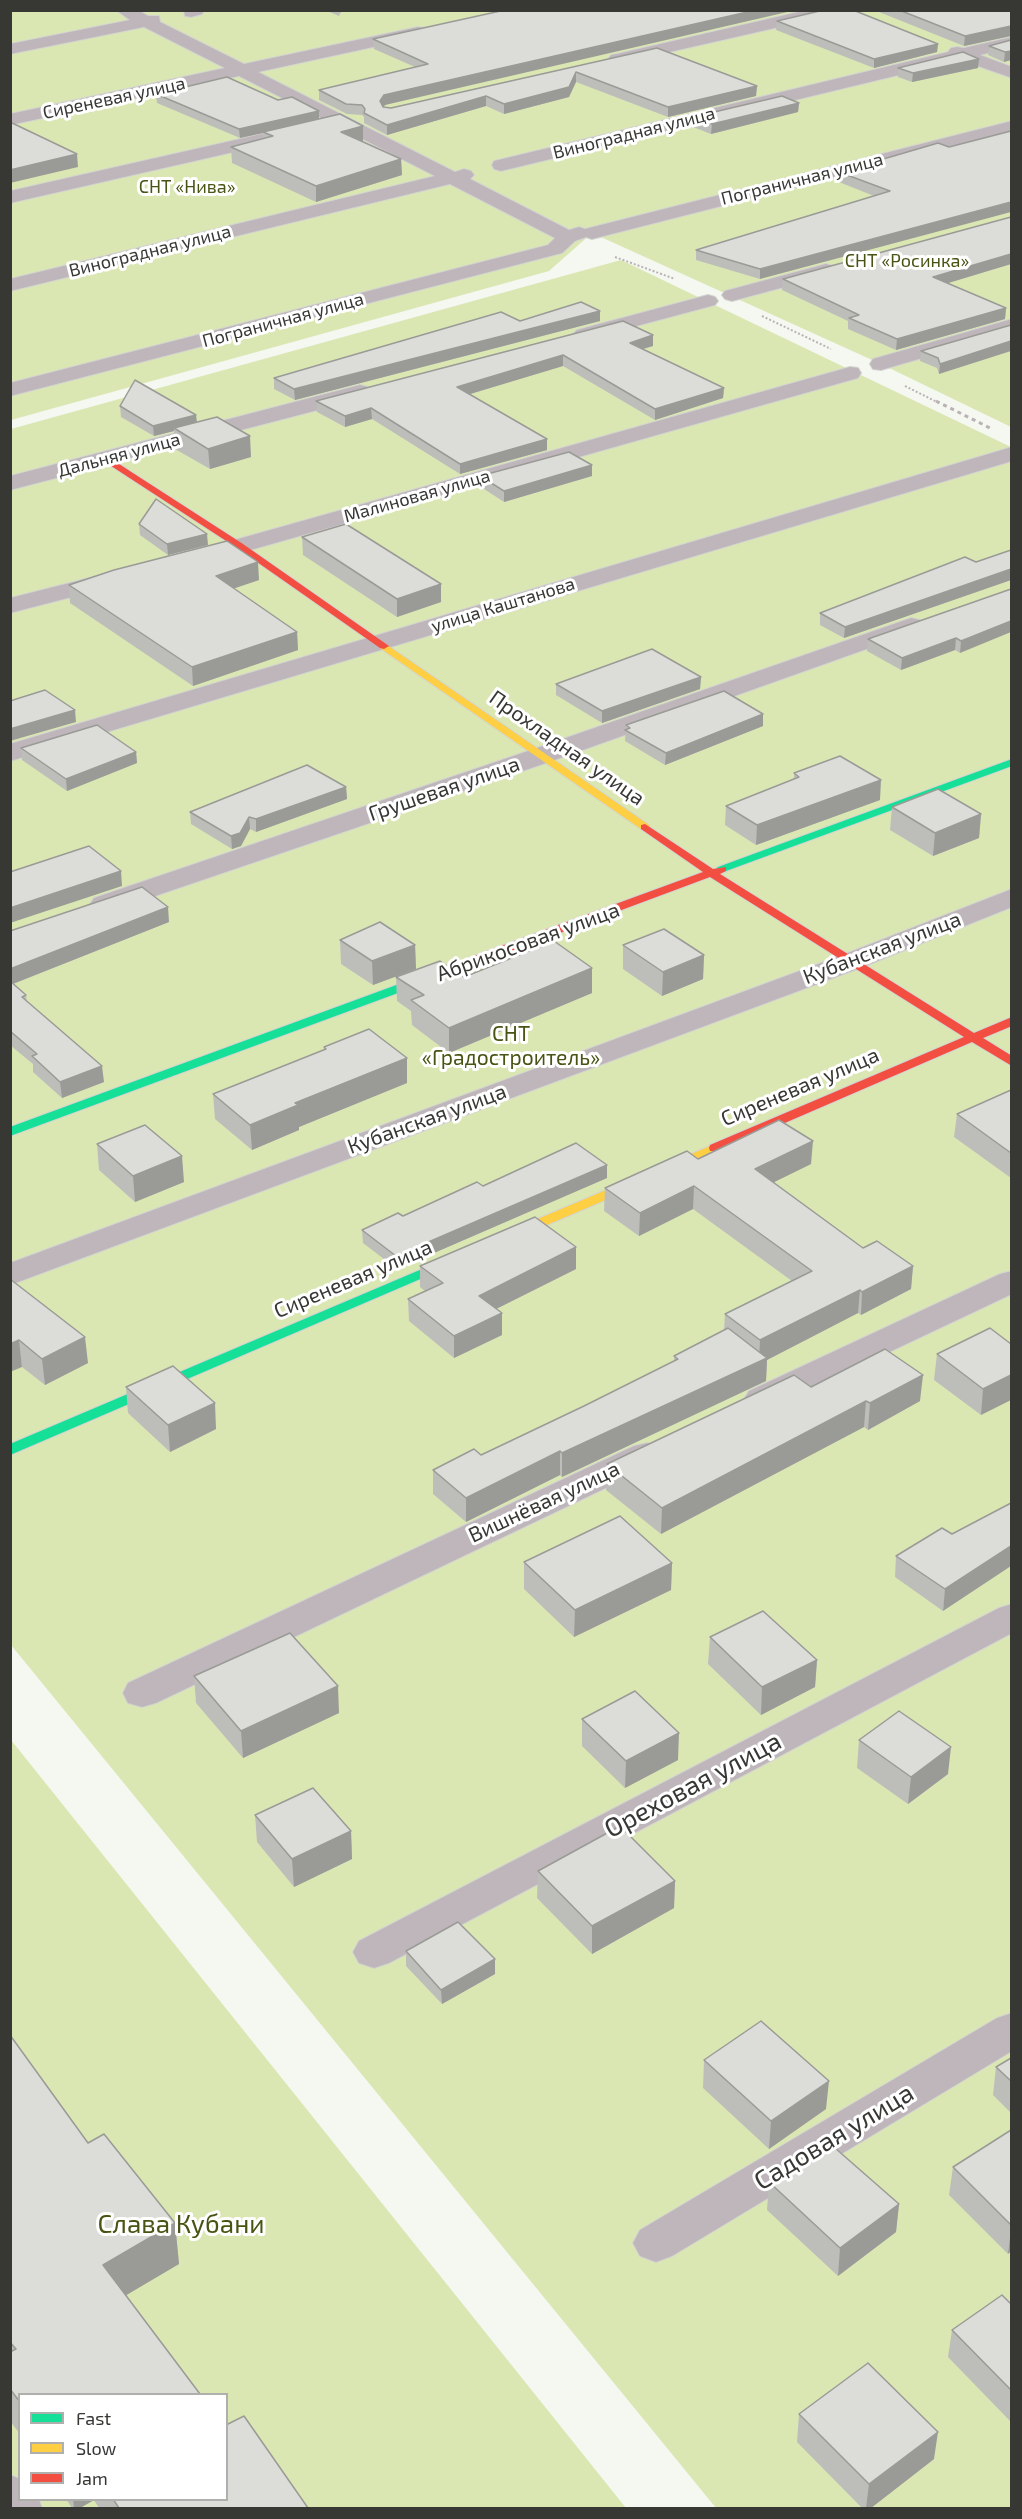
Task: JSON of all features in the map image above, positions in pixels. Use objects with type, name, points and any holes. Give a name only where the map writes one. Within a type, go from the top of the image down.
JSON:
[{"type":"street","points":[[600,63],[832,10]]},
{"type":"street","points":[[10,49],[122,18],[149,20],[242,70],[460,176],[573,238]]},
{"type":"street","name":"Сиреневая улица","points":[[10,120],[434,28]]},
{"type":"street","name":"Виноградная улица","points":[[501,165],[1011,42]]},
{"type":"street","points":[[941,45],[1011,73]]},
{"type":"street","points":[[317,128],[350,121]]},
{"type":"street","name":"Пограничная улица","points":[[10,390],[573,238],[1011,126]]},
{"type":"street","points":[[10,197],[294,133]]},
{"type":"street","name":"Виноградная улица","points":[[10,285],[460,176]]},
{"type":"street","points":[[732,295],[843,265]]},
{"type":"street","points":[[565,339],[708,302]]},
{"type":"street","points":[[881,364],[1011,326]]},
{"type":"street","name":"Малиновая улица","points":[[183,561],[850,373]]},
{"type":"street","name":"Дальняя улица","points":[[10,483],[381,387]]},
{"type":"street","name":"улица Каштанова","points":[[10,753],[381,642],[1003,449]]},
{"type":"street","name":"Прохладная улица","points":[[105,458],[381,642],[540,756],[713,874],[1011,1062]]},
{"type":"street","points":[[10,606],[137,573]]},
{"type":"street","name":"Грушевая улица","points":[[78,913],[540,756],[933,617]]},
{"type":"street","name":"Абрикосовая улица","points":[[10,1132],[1011,762]]},
{"type":"street","name":"Кубанская улица","points":[[10,1275],[850,962],[1011,897]]},
{"type":"street","name":"Сиреневая улица","points":[[10,1450],[1011,1021]]},
{"type":"street","points":[[732,1413],[1011,1281]]},
{"type":"street","name":"Вишнёвая улица","points":[[142,1693],[679,1439]]},
{"type":"street","name":"Ореховая улица","points":[[374,1952],[1011,1617]]},
{"type":"street","name":"Садовая улица","points":[[656,2243],[1011,2030]]},
{"type":"street","points":[[10,2497],[18,2508]]},
{"type":"path","points":[[573,238],[621,260],[683,282]]},
{"type":"path","points":[[755,312],[837,352]]},
{"type":"path","points":[[899,383],[1003,449]]},
{"type":"green space","name":"СНТ «Нива»","points":[[11,11],[1011,11],[1011,427],[881,364],[592,233],[549,271],[11,420]]},
{"type":"green space","name":"СНТ «Градостроитель»","points":[[621,260],[1011,447],[1011,2508],[716,2508],[11,1645],[11,429]]},
{"type":"green space","name":"Слава Кубани","points":[[11,1740],[626,2508],[11,2508]]},
{"type":"building","points":[[505,10],[756,10],[384,95],[380,101],[383,107],[391,108],[657,48],[757,86],[668,107],[576,72],[569,87],[504,104],[486,96],[387,125],[364,113],[365,109],[362,105],[346,104],[319,90],[428,64],[373,39]]},
{"type":"building","points":[[824,10],[853,10],[938,44],[874,59],[777,21]]},
{"type":"building","points":[[899,10],[1011,10],[1011,26],[965,36]]},
{"type":"building","points":[[1011,40],[1011,51],[1005,52],[989,46]]},
{"type":"building","points":[[963,52],[979,59],[913,73],[898,68]]},
{"type":"building","points":[[227,77],[278,100],[292,97],[319,111],[239,129],[156,94]]},
{"type":"building","points":[[782,96],[799,103],[712,124],[693,117]]},
{"type":"building","points":[[340,114],[363,126],[341,132],[401,159],[316,186],[231,147],[273,136],[263,132]]},
{"type":"building","points":[[10,122],[77,154],[10,170]]},
{"type":"building","points":[[1011,131],[1011,202],[760,269],[696,250],[890,191],[839,172],[938,143],[949,147]]},
{"type":"building","points":[[1011,217],[1011,254],[933,277],[1006,308],[897,339],[849,318],[859,315],[783,279]]},
{"type":"building","points":[[581,302],[600,311],[294,389],[274,378],[501,312],[520,321]]},
{"type":"building","points":[[623,321],[653,335],[630,343],[724,388],[655,409],[563,355],[457,387],[547,439],[460,464],[371,408],[345,416],[316,401]]},
{"type":"building","points":[[1011,325],[1011,341],[940,364],[938,358],[921,351]]},
{"type":"building","points":[[135,380],[196,415],[153,426],[120,406]]},
{"type":"building","points":[[217,417],[250,436],[208,449],[174,428]]},
{"type":"building","points":[[569,452],[592,465],[504,491],[480,476]]},
{"type":"building","points":[[156,499],[207,534],[167,544],[139,524]]},
{"type":"building","points":[[346,524],[441,584],[397,599],[302,537]]},
{"type":"building","points":[[227,541],[258,562],[216,576],[297,632],[192,667],[69,585],[114,570]]},
{"type":"building","points":[[1011,550],[1011,569],[845,627],[820,613],[965,557],[976,562]]},
{"type":"building","points":[[1011,589],[1011,621],[961,641],[956,638],[902,658],[868,639]]},
{"type":"building","points":[[652,649],[701,677],[602,711],[556,684]]},
{"type":"building","points":[[45,690],[75,710],[10,729],[10,701]]},
{"type":"building","points":[[724,691],[763,714],[666,753],[625,730],[630,728],[626,725]]},
{"type":"building","points":[[97,725],[136,752],[66,779],[21,748]]},
{"type":"building","points":[[840,756],[881,780],[757,825],[726,806],[799,777],[794,773]]},
{"type":"building","points":[[307,765],[346,787],[256,819],[249,817],[240,833],[231,836],[190,812]]},
{"type":"building","points":[[938,789],[981,814],[935,833],[892,807]]},
{"type":"building","points":[[89,846],[121,871],[10,908],[10,872]]},
{"type":"building","points":[[142,887],[168,907],[10,969],[10,931]]},
{"type":"building","points":[[380,922],[415,945],[372,961],[340,940]]},
{"type":"building","points":[[664,929],[704,955],[663,972],[623,945]]},
{"type":"building","points":[[554,941],[592,968],[449,1028],[411,1000],[424,995],[396,977],[440,961],[464,977]]},
{"type":"building","points":[[10,981],[26,995],[22,997],[102,1066],[60,1082],[32,1056],[37,1054],[10,1031]]},
{"type":"building","points":[[369,1029],[407,1058],[295,1103],[298,1105],[250,1125],[213,1094],[326,1049],[324,1047]]},
{"type":"building","points":[[1011,1090],[1011,1153],[957,1114]]},
{"type":"building","points":[[779,1120],[813,1141],[755,1169],[863,1248],[877,1241],[913,1266],[760,1340],[725,1314],[812,1271],[694,1186],[640,1213],[605,1188],[687,1151],[698,1159]]},
{"type":"building","points":[[145,1125],[182,1156],[133,1176],[97,1144]]},
{"type":"building","points":[[576,1143],[607,1165],[396,1256],[362,1230],[398,1213],[403,1216],[477,1182],[483,1186]]},
{"type":"building","points":[[535,1217],[576,1247],[479,1296],[502,1313],[454,1336],[408,1299],[443,1283],[420,1266]]},
{"type":"building","points":[[10,1279],[85,1337],[42,1359],[19,1340],[10,1344]]},
{"type":"building","points":[[728,1328],[767,1358],[562,1453],[560,1451],[466,1498],[433,1470],[474,1449],[481,1455],[584,1406],[678,1359],[674,1356]]},
{"type":"building","points":[[990,1328],[1011,1344],[1011,1375],[983,1389],[937,1354]]},
{"type":"building","points":[[885,1349],[923,1375],[870,1403],[866,1401],[662,1508],[607,1464],[794,1375],[811,1387]]},
{"type":"building","points":[[173,1366],[215,1403],[168,1425],[126,1387]]},
{"type":"building","points":[[1011,1503],[1011,1546],[945,1589],[896,1556],[942,1528],[952,1534]]},
{"type":"building","points":[[620,1516],[672,1563],[575,1610],[524,1562]]},
{"type":"building","points":[[763,1611],[817,1660],[762,1687],[710,1637]]},
{"type":"building","points":[[290,1633],[338,1686],[241,1731],[194,1676]]},
{"type":"building","points":[[635,1691],[679,1733],[626,1761],[582,1719]]},
{"type":"building","points":[[899,1711],[951,1747],[911,1777],[859,1740]]},
{"type":"building","points":[[313,1788],[351,1831],[292,1859],[255,1815]]},
{"type":"building","points":[[620,1826],[675,1881],[592,1926],[538,1871]]},
{"type":"building","points":[[458,1922],[495,1959],[441,1990],[406,1951]]},
{"type":"building","points":[[761,2021],[829,2081],[771,2121],[704,2060]]},
{"type":"building","points":[[10,2035],[88,2143],[104,2134],[175,2223],[103,2265],[199,2393],[18,2393],[18,2399],[10,2389],[10,2352],[16,2349],[10,2342]]},
{"type":"building","points":[[1011,2058],[1011,2081],[996,2067]]},
{"type":"building","points":[[1011,2130],[1011,2225],[953,2167]]},
{"type":"building","points":[[827,2141],[899,2204],[840,2248],[769,2182]]},
{"type":"building","points":[[1002,2295],[1011,2304],[1011,2390],[952,2330]]},
{"type":"building","points":[[868,2363],[938,2432],[869,2484],[799,2414]]},
{"type":"building","points":[[244,2416],[308,2508],[119,2508],[114,2501],[228,2501],[228,2424]]},
{"type":"traffic: fast","points":[[722,869],[1012,762]]},
{"type":"traffic: fast","points":[[10,1132],[478,959]]},
{"type":"traffic: fast","points":[[10,1450],[441,1265]]},
{"type":"traffic: slow","points":[[384,646],[645,827]]},
{"type":"traffic: slow","points":[[441,1265],[715,1148]]},
{"type":"traffic: jam","points":[[105,458],[240,546],[384,646]]},
{"type":"traffic: jam","points":[[645,827],[713,874],[1012,1062]]},
{"type":"traffic: jam","points":[[478,959],[722,869]]},
{"type":"traffic: jam","points":[[715,1148],[1012,1021]]},
{"type":"park label","name":"СНТ «Росинка»","points":[[907,261]]}]
